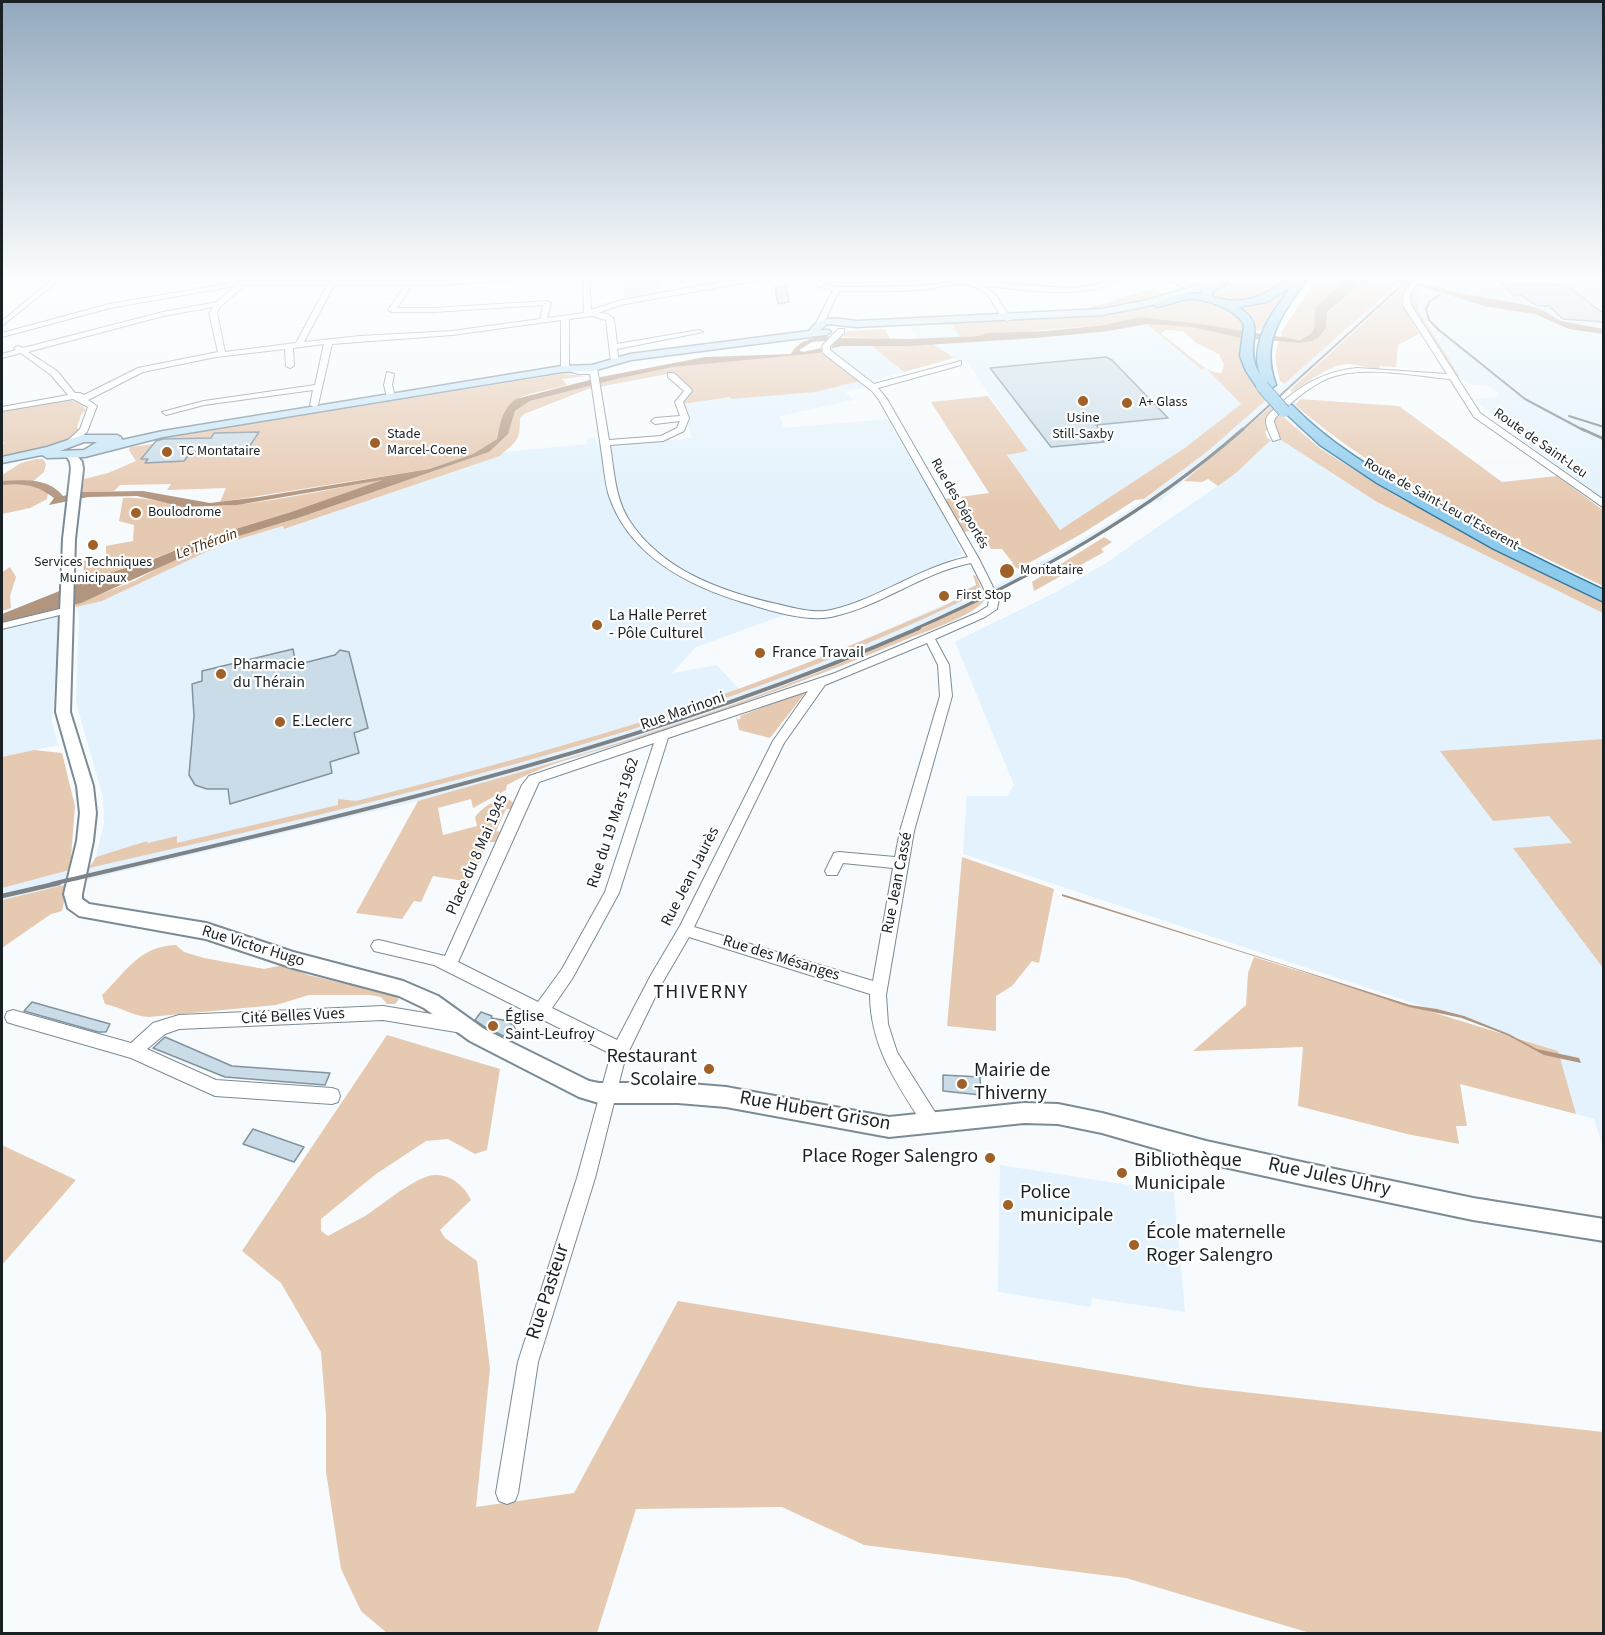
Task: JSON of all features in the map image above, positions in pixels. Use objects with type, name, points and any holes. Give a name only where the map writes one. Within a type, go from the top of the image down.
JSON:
[{"type":"main road","points":[[2,462],[68,448],[565,368],[594,376],[615,362],[670,352]]},
{"type":"main road","points":[[1246,352],[1247,362],[1287,408]]},
{"type":"main road","points":[[1265,352],[1263,364],[1270,386]]},
{"type":"main road","name":"Route de Saint-Leu d'Esserent","points":[[1287,408],[1306,427],[1351,461],[1417,501],[1604,597]]},
{"type":"main road","name":"Route de Saint-Leu d'Esserent","points":[[1287,408],[1331,441],[1392,481],[1477,528],[1604,591]]},
{"type":"street","points":[[25,352],[54,373],[77,398],[93,406],[87,426],[88,434],[95,444],[83,458],[77,470]]},
{"type":"street","points":[[2,409],[77,398],[146,368],[235,352]]},
{"type":"street","points":[[290,352],[290,366]]},
{"type":"street","points":[[314,405],[327,352]]},
{"type":"street","points":[[565,352],[565,368]]},
{"type":"street","points":[[614,352],[615,362]]},
{"type":"street","name":"Rue des Déportés","points":[[822,682],[981,615],[993,607],[994,599],[894,417],[846,352]]},
{"type":"street","name":"Route de Saint-Leu","points":[[1435,352],[1450,377],[1482,419],[1604,505]]},
{"type":"street","points":[[873,387],[958,363]]},
{"type":"street","points":[[1276,439],[1270,422],[1271,417],[1299,392],[1340,372],[1450,377]]},
{"type":"street","points":[[390,374],[388,385],[391,397]]},
{"type":"street","points":[[605,443],[666,437],[681,429],[685,418],[679,402],[688,390],[671,375]]},
{"type":"street","points":[[594,376],[616,503],[637,537],[659,557],[687,576],[746,599],[796,611],[830,614],[947,565],[974,560]]},
{"type":"street","points":[[166,412],[204,403],[319,387]]},
{"type":"street","points":[[654,421],[685,418]]},
{"type":"street","points":[[2,626],[68,609],[69,539],[77,470],[75,460],[68,448],[87,426]]},
{"type":"street","name":"Rue Victor Hugo","points":[[68,609],[63,707],[65,726],[87,799],[85,841],[73,894],[74,903],[80,909],[95,914],[206,931],[293,960],[363,977],[422,996],[462,1026],[586,1090],[607,1094]]},
{"type":"street","name":"Rue Jean Cassé","points":[[929,638],[943,663],[947,678],[946,696],[907,831],[878,988],[880,1024],[889,1054],[932,1123]]},
{"type":"street","name":"Rue Marinoni","points":[[552,771],[662,737],[822,682]]},
{"type":"street","name":"Rue Jean Jaurès","points":[[607,1094],[620,1050],[660,972],[685,930],[779,741],[822,682]]},
{"type":"street","name":"Rue du 19 Mars 1962","points":[[541,1011],[567,974],[612,893],[662,737]]},
{"type":"street","name":"Place du 8 Mai 1945","points":[[449,965],[529,785],[534,779],[552,771]]},
{"type":"street","points":[[832,871],[838,857],[901,863]]},
{"type":"street","name":"Rue des Mésanges","points":[[685,930],[878,988]]},
{"type":"street","points":[[379,946],[431,957],[620,1050]]},
{"type":"street","name":"Cité Belles Vues","points":[[134,1051],[152,1031],[179,1022],[383,1013],[462,1026]]},
{"type":"street","points":[[13,1017],[134,1051],[221,1089],[332,1096]]},
{"type":"street","name":"Rue Hubert Grison","points":[[607,1094],[706,1094],[761,1102],[883,1126],[1024,1113],[1058,1114]]},
{"type":"street","name":"Rue Pasteur","points":[[507,1493],[528,1362],[586,1178],[607,1094]]},
{"type":"street","name":"Rue Jules Uhry","points":[[1058,1114],[1306,1174],[1473,1209],[1604,1230]]},
{"type":"shaded area","points":[[822,352],[880,352],[904,372],[866,382],[871,386],[845,391],[853,400],[780,416],[784,428],[887,419],[935,500],[963,554],[841,608],[824,611],[801,609],[696,647],[672,673],[717,665],[739,689],[828,655],[973,592],[989,589],[1108,524],[1140,503],[1208,451],[1318,352],[1330,352],[1242,433],[1160,501],[1157,500],[1066,556],[987,597],[982,605],[944,624],[817,675],[597,752],[418,801],[2,900],[2,888],[147,850],[147,841],[96,857],[104,823],[103,797],[76,703],[79,616],[76,607],[102,601],[222,544],[284,526],[285,529],[499,456],[504,452],[587,444],[587,438],[595,437],[598,446],[692,438],[683,404],[699,402],[699,400],[859,381]]},
{"type":"shaded area","points":[[822,352],[860,381],[815,392],[731,399],[730,397],[683,404],[684,399],[691,394],[692,390],[673,373],[588,389],[524,414],[520,419],[518,437],[500,456],[284,529],[283,526],[223,544],[102,601],[76,607],[75,604],[134,581],[169,562],[220,541],[301,517],[489,452],[515,411],[530,401],[673,367]]},
{"type":"shaded area","points":[[880,352],[945,352],[954,358],[904,372]]},
{"type":"shaded area","points":[[945,352],[1181,352],[1201,369],[1206,368],[1241,404],[1186,447],[1060,530],[1007,454],[1028,451],[966,361],[960,363]]},
{"type":"shaded area","points":[[1181,352],[1185,352],[1206,368],[1201,369]]},
{"type":"shaded area","points":[[1215,352],[1241,352],[1267,399],[1208,451],[1144,499],[1135,500],[1083,533],[1018,569],[1009,566],[1013,563],[1002,549],[991,549],[980,530],[962,532],[945,499],[989,493],[931,402],[988,396],[1028,451],[1007,455],[1060,530],[1186,447],[1241,404],[1206,368],[1221,373],[1224,365],[1219,354]]},
{"type":"shaded area","points":[[1276,352],[1320,352],[1284,384],[1280,381]]},
{"type":"shaded area","points":[[1331,352],[1397,352],[1396,367],[1379,366],[1381,370],[1352,364],[1341,365],[1333,367],[1292,392],[1290,390]]},
{"type":"shaded area","points":[[1439,352],[1445,352],[1460,377],[1453,376]]},
{"type":"shaded area","points":[[1445,352],[1603,352],[1603,498],[1525,442],[1474,399],[1497,397],[1499,394],[1490,387],[1470,384],[1460,377]]},
{"type":"shaded area","name":"Stade Marcel-Coene","points":[[562,374],[586,376],[562,379],[567,385],[519,398],[506,412],[497,439],[473,454],[429,469],[220,502],[226,488],[167,490],[171,484],[120,485],[114,491],[82,492],[84,479],[108,473],[136,461],[129,450],[130,447],[153,444],[157,439]]},
{"type":"shaded area","points":[[68,399],[82,405],[86,410],[81,415],[77,427],[80,431],[73,438],[44,450],[2,458],[2,445],[4,444],[2,410]]},
{"type":"shaded area","points":[[1300,399],[1399,406],[1502,482],[1557,476],[1603,510],[1603,586],[1523,547],[1404,483],[1366,459],[1295,405]]},
{"type":"shaded area","points":[[1274,404],[1276,408],[1265,418],[1268,430],[1265,431],[1267,438],[1271,440],[1236,473],[1218,486],[1208,479],[1202,482],[1184,481]]},
{"type":"shaded area","points":[[1281,415],[1321,449],[1396,496],[1603,600],[1603,613],[1377,502],[1281,440],[1272,420]]},
{"type":"shaded area","points":[[1271,440],[1281,440],[1377,502],[1603,613],[1603,1146],[1594,1119],[1576,1114],[1558,1051],[963,854],[967,796],[1007,796],[1014,785],[955,642],[1058,591],[1106,563],[1236,473]]},
{"type":"shaded area","points":[[43,459],[46,464],[44,472],[30,484],[48,493],[47,499],[30,508],[2,514],[2,475],[21,463]]},
{"type":"shaded area","points":[[385,479],[291,512],[203,539],[130,568],[77,585],[77,580],[84,578],[83,561],[106,557],[106,546],[133,541],[134,525],[119,521],[123,498],[206,507],[296,496]]},
{"type":"shaded area","points":[[1104,537],[1112,542],[1101,549],[1104,552],[1034,591],[1032,582]]},
{"type":"shaded area","points":[[10,567],[16,577],[10,596],[11,608],[2,611],[2,572]]},
{"type":"shaded area","points":[[973,575],[976,576],[982,591],[875,640],[767,683],[656,722],[431,787],[89,868],[96,857],[147,841],[148,843],[177,836],[177,843],[338,805],[338,799],[356,801],[521,758],[684,708],[781,673],[942,607],[960,598],[956,595],[976,585]]},
{"type":"shaded area","points":[[987,597],[973,610],[953,621],[816,676],[685,723],[541,769],[507,785],[506,790],[473,808],[471,799],[438,808],[443,835],[477,826],[475,817],[494,802],[508,799],[514,803],[513,809],[506,809],[496,831],[501,832],[497,842],[488,842],[470,882],[433,876],[421,902],[414,901],[402,919],[356,913],[418,801],[592,751],[735,704],[863,654]]},
{"type":"shaded area","points":[[60,616],[52,721],[58,745],[2,757],[2,629]]},
{"type":"shaded area","points":[[805,693],[770,738],[739,730],[736,717],[738,720],[740,716]]},
{"type":"shaded area","points":[[1604,739],[1603,968],[1513,848],[1572,843],[1549,816],[1493,821],[1440,751]]},
{"type":"shaded area","points":[[34,750],[62,753],[75,806],[70,870],[2,888],[2,757]]},
{"type":"shaded area","points":[[962,857],[1054,889],[1039,963],[1032,961],[1012,986],[996,996],[996,1031],[947,1026]]},
{"type":"shaded area","points":[[68,884],[62,911],[51,914],[2,948],[2,900]]},
{"type":"shaded area","points":[[176,945],[184,952],[204,958],[264,969],[283,965],[308,975],[394,995],[399,999],[395,1004],[387,1004],[381,997],[370,995],[309,995],[276,1005],[149,1017],[105,1004],[102,995],[134,962],[152,950]]},
{"type":"shaded area","points":[[1254,957],[1558,1051],[1576,1114],[1460,1084],[1467,1126],[1456,1126],[1459,1144],[1407,1134],[1298,1106],[1303,1047],[1193,1051],[1246,1005],[1248,973]]},
{"type":"shaded area","points":[[387,1035],[500,1069],[487,1150],[475,1154],[448,1139],[426,1141],[376,1174],[321,1219],[321,1231],[328,1236],[365,1216],[410,1185],[428,1176],[436,1175],[453,1179],[462,1186],[471,1200],[440,1230],[445,1238],[477,1261],[490,1369],[476,1507],[574,1493],[678,1301],[1199,1387],[1603,1432],[1603,1633],[1310,1633],[1126,1578],[864,1545],[782,1507],[636,1509],[597,1633],[387,1633],[361,1611],[341,1569],[326,1472],[326,1415],[321,1352],[281,1283],[242,1251]]},
{"type":"shaded area","points":[[2,1145],[76,1180],[2,1265]]},
{"type":"shaded area","points":[[1000,1165],[1174,1192],[1185,1312],[1092,1298],[1091,1307],[998,1292]]},
{"type":"water","name":"Le Thérain","points":[[821,352],[673,367],[530,401],[515,411],[508,434],[489,452],[301,517],[209,545],[81,603],[2,623],[2,614],[87,580],[149,561],[203,539],[291,512],[382,480],[237,505],[184,507],[137,496],[88,497],[49,505],[54,498],[42,490],[17,484],[2,485],[2,481],[35,481],[50,485],[63,496],[80,492],[143,491],[210,503],[259,497],[429,469],[473,454],[497,439],[505,412],[516,399],[601,377],[705,357]]},
{"type":"water","points":[[1062,894],[1410,1005],[1464,1016],[1509,1034],[1537,1049],[1579,1058],[1581,1063],[1544,1055],[1509,1036],[1462,1018],[1409,1007],[1062,896]]},
{"type":"building","name":"Usine Still-Saxby","points":[[1106,357],[1112,360],[1168,418],[1096,425],[1100,429],[1094,430],[1104,442],[1051,447],[990,368]]},
{"type":"building","points":[[259,432],[247,450],[191,452],[184,461],[145,463],[148,459],[141,459],[156,441],[163,439],[211,438],[214,433]]},
{"type":"building","name":"E.Leclerc","points":[[293,649],[296,665],[335,655],[340,650],[349,652],[368,728],[354,733],[359,753],[330,762],[332,773],[230,804],[228,789],[207,789],[195,785],[189,775],[194,716],[192,684],[202,681],[202,671]]},
{"type":"building","points":[[32,1002],[110,1024],[106,1032],[98,1032],[24,1011]]},
{"type":"building","name":"Église Saint-Leufroy","points":[[481,1012],[492,1016],[491,1018],[514,1025],[516,1033],[510,1039],[485,1027],[475,1020]]},
{"type":"building","points":[[165,1037],[232,1066],[330,1073],[325,1085],[225,1077],[153,1048]]},
{"type":"building","name":"Mairie de Thiverny","points":[[943,1075],[980,1077],[981,1095],[943,1091]]},
{"type":"building","points":[[253,1129],[304,1147],[294,1162],[243,1144]]},
{"type":"railway","points":[[1241,431],[1328,352]]},
{"type":"railway","points":[[1467,352],[1525,399],[1585,431]]},
{"type":"railway","points":[[1569,416],[1604,427]]},
{"type":"railway","points":[[915,629],[1002,588],[1087,541],[1167,489],[1243,429]]},
{"type":"railway","points":[[1582,429],[1604,439]]},
{"type":"railway","points":[[52,884],[273,832],[492,776],[708,710],[814,671],[919,628]]},
{"type":"railway","points":[[2,896],[59,883]]},
{"type":"place","name":"Usine Still-Saxby","points":[[1083,401]]},
{"type":"place","name":"A+ Glass","points":[[1127,403]]},
{"type":"place","name":"Stade Marcel-Coene","points":[[375,443]]},
{"type":"place","name":"TC Montataire","points":[[167,452]]},
{"type":"place","name":"Boulodrome","points":[[136,513]]},
{"type":"place","name":"Services Techniques Municipaux","points":[[93,545]]},
{"type":"place","name":"Montataire","points":[[1007,571]]},
{"type":"place","name":"First Stop","points":[[944,596]]},
{"type":"place","name":"La Halle Perret - Pôle Culturel","points":[[597,625]]},
{"type":"place","name":"France Travail","points":[[760,653]]},
{"type":"place","name":"Pharmacie du Thérain","points":[[221,674]]},
{"type":"place","name":"E.Leclerc","points":[[280,722]]},
{"type":"place","name":"Église Saint-Leufroy","points":[[493,1026]]},
{"type":"place","name":"Restaurant Scolaire","points":[[709,1069]]},
{"type":"place","name":"Mairie de Thiverny","points":[[962,1084]]},
{"type":"place","name":"Place Roger Salengro","points":[[990,1158]]},
{"type":"place","name":"Bibliothèque Municipale","points":[[1122,1173]]},
{"type":"place","name":"Police municipale","points":[[1008,1205]]},
{"type":"place","name":"École maternelle Roger Salengro","points":[[1134,1245]]},
{"type":"district","name":"THIVERNY","points":[[701,994]]}]
